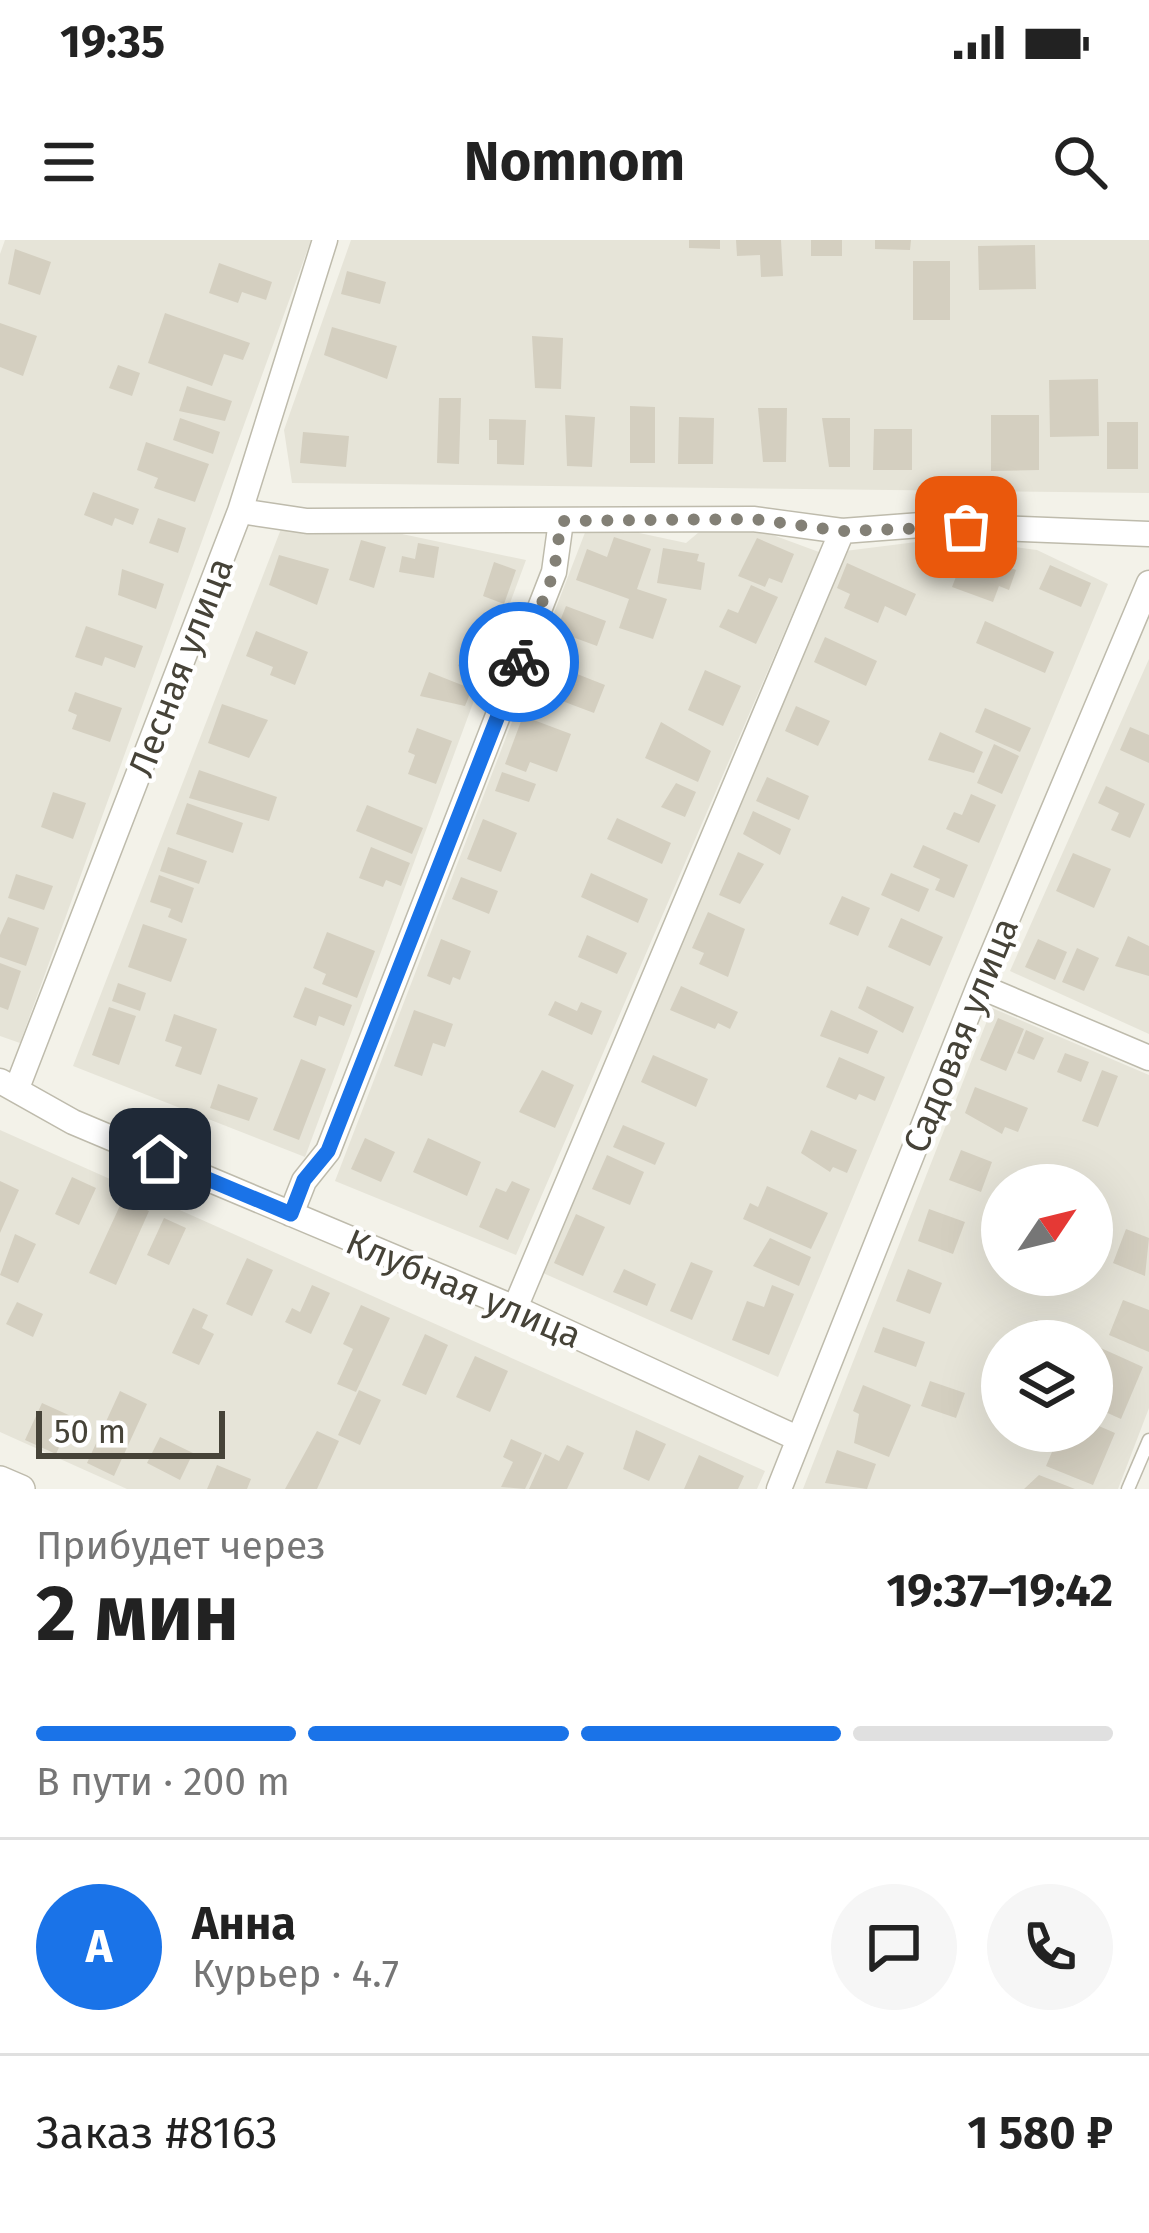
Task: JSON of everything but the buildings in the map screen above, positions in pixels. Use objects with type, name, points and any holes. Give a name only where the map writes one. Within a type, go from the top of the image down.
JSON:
[{"type":"street","name":"Лесная улица","points":[[9,1084],[240,511],[325,240]]},
{"type":"street","points":[[240,511],[307,521],[753,519],[842,531],[921,525],[1149,534]]},
{"type":"street","points":[[291,1214],[304,1180],[328,1151],[528,639],[554,572],[561,521]]},
{"type":"street","points":[[514,1308],[842,531]]},
{"type":"street","name":"Садовая улица","points":[[779,1489],[979,986],[1149,583]]},
{"type":"street","points":[[979,986],[1149,1058]]},
{"type":"street","name":"Клубная улица","points":[[9,1084],[73,1122],[514,1308],[796,1438]]},
{"type":"street","points":[[0,1480],[20,1489]]},
{"type":"lane","points":[[1129,1489],[1149,1440]]},
{"type":"shaded area","points":[[5,240],[311,240],[20,1043],[0,1036],[0,254]]},
{"type":"shaded area","points":[[351,240],[1149,240],[1149,493],[292,483],[284,430]]},
{"type":"shaded area","points":[[705,527],[751,527],[819,552],[516,1255],[335,1181],[586,530],[616,528],[686,543]]},
{"type":"shaded area","points":[[281,529],[402,534],[526,560],[305,1157],[73,1066]]},
{"type":"shaded area","points":[[948,538],[1037,550],[1108,584],[778,1377],[543,1273],[845,551]]},
{"type":"shaded area","points":[[1149,659],[1149,1034],[1010,971]]},
{"type":"shaded area","points":[[992,1008],[1149,1075],[1149,1408],[1118,1489],[803,1489]]},
{"type":"shaded area","points":[[0,1130],[765,1471],[757,1489],[127,1489],[0,1432]]},
{"type":"way so far","points":[[519,662],[554,572],[561,521],[753,519],[842,531],[966,527]]},
{"type":"route","points":[[160,1159],[291,1214],[304,1180],[328,1151],[519,662]]}]
